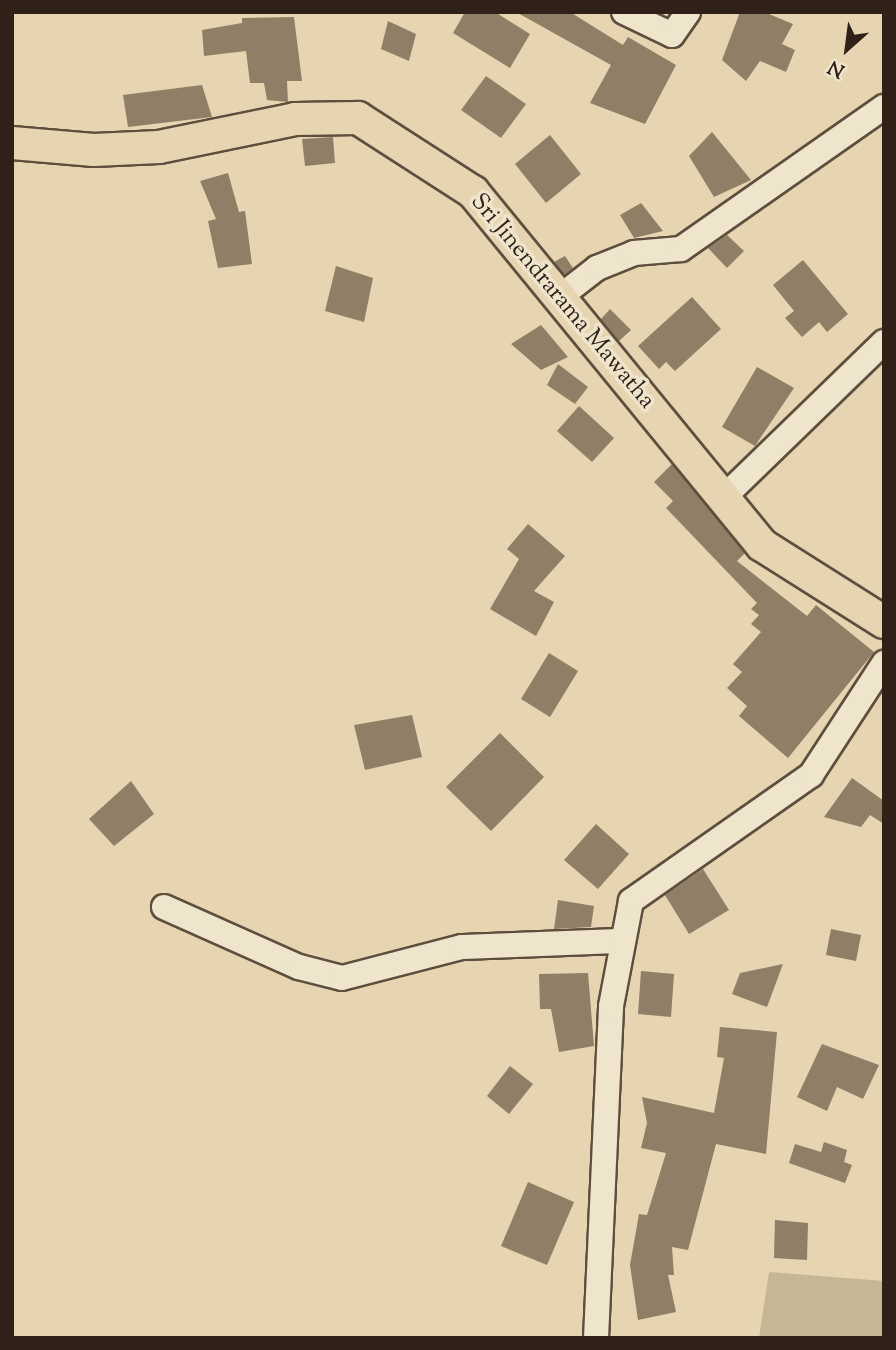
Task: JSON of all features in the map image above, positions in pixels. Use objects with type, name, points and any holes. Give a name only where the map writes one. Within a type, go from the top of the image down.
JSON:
[{"type":"main road","name":"Sri Jinendrarama Mawatha","points":[[12,143],[94,150],[159,147],[295,119],[358,118],[473,192],[561,296],[762,545],[884,622]]},
{"type":"street","points":[[624,12],[672,35],[688,12]]},
{"type":"street","points":[[561,296],[597,268],[634,253],[681,249],[884,107]]},
{"type":"street","points":[[724,497],[884,342]]},
{"type":"street","points":[[596,1338],[619,941],[631,901],[811,775],[884,663]]},
{"type":"street","points":[[164,906],[299,967],[342,978],[462,947],[619,941]]},
{"type":"shaded area","points":[[769,1272],[884,1281],[884,1338],[759,1338]]},
{"type":"building","points":[[465,12],[495,12],[530,34],[510,68],[453,33]]},
{"type":"building","points":[[516,12],[570,12],[623,45],[628,37],[676,65],[645,124],[590,103],[611,65]]},
{"type":"building","points":[[740,12],[764,12],[793,24],[782,44],[795,50],[786,72],[760,61],[746,81],[722,60]]},
{"type":"building","points":[[294,17],[302,81],[287,81],[288,102],[267,100],[264,83],[250,83],[246,51],[204,56],[202,30],[242,23],[242,18]]},
{"type":"building","points":[[388,21],[416,34],[409,61],[381,49]]},
{"type":"building","points":[[486,76],[526,104],[501,138],[461,110]]},
{"type":"building","points":[[202,85],[212,117],[128,127],[123,95]]},
{"type":"building","points":[[712,132],[751,180],[714,197],[689,156]]},
{"type":"building","points":[[550,135],[581,174],[546,203],[515,164]]},
{"type":"building","points":[[333,137],[335,163],[305,166],[302,139]]},
{"type":"building","points":[[228,173],[239,212],[245,211],[252,264],[218,268],[208,221],[216,219],[200,181]]},
{"type":"building","points":[[641,203],[663,231],[634,238],[620,215]]},
{"type":"building","points":[[727,235],[744,251],[727,268],[708,248]]},
{"type":"building","points":[[565,256],[573,268],[564,275],[554,262]]},
{"type":"building","points":[[803,260],[848,314],[827,332],[819,322],[802,337],[785,318],[794,311],[773,285]]},
{"type":"building","points":[[336,266],[373,278],[364,322],[325,311]]},
{"type":"building","points":[[692,297],[721,329],[675,371],[666,362],[659,369],[638,346]]},
{"type":"building","points":[[610,309],[631,330],[619,341],[601,319]]},
{"type":"building","points":[[541,325],[568,357],[541,370],[511,344]]},
{"type":"building","points":[[558,364],[588,387],[575,404],[547,385]]},
{"type":"building","points":[[757,367],[794,388],[755,446],[722,427]]},
{"type":"building","points":[[579,406],[614,438],[592,462],[557,431]]},
{"type":"building","points":[[672,464],[745,553],[737,561],[807,616],[816,605],[874,652],[788,758],[739,716],[747,706],[727,688],[742,672],[733,664],[761,632],[751,624],[759,615],[751,609],[757,603],[666,508],[673,501],[654,482]]},
{"type":"building","points":[[528,524],[565,556],[534,591],[554,602],[536,636],[490,609],[519,559],[507,549]]},
{"type":"building","points":[[549,653],[578,671],[550,717],[521,699]]},
{"type":"building","points":[[412,715],[422,757],[365,770],[354,725]]},
{"type":"building","points":[[500,733],[544,777],[491,831],[446,787]]},
{"type":"building","points":[[852,778],[884,801],[884,824],[870,815],[861,827],[824,817]]},
{"type":"building","points":[[131,781],[154,814],[114,846],[89,819]]},
{"type":"building","points":[[596,824],[629,854],[598,889],[564,860]]},
{"type":"building","points":[[703,869],[729,910],[689,934],[665,895]]},
{"type":"building","points":[[558,900],[594,906],[591,927],[554,929]]},
{"type":"building","points":[[831,929],[861,935],[856,961],[826,955]]},
{"type":"building","points":[[783,964],[767,1007],[732,994],[740,973]]},
{"type":"building","points":[[641,971],[674,974],[671,1017],[638,1014]]},
{"type":"building","points":[[588,973],[594,1046],[559,1052],[551,1009],[540,1009],[539,974]]},
{"type":"building","points":[[720,1027],[777,1032],[766,1154],[716,1144],[688,1250],[672,1247],[674,1275],[668,1275],[676,1312],[638,1320],[630,1265],[639,1214],[647,1215],[666,1153],[641,1148],[647,1123],[642,1097],[714,1113],[724,1058],[717,1057]]},
{"type":"building","points":[[822,1044],[879,1065],[863,1099],[837,1087],[827,1111],[797,1097]]},
{"type":"building","points":[[510,1066],[533,1084],[509,1114],[487,1096]]},
{"type":"building","points":[[824,1142],[847,1150],[844,1162],[852,1165],[845,1183],[789,1163],[795,1144],[821,1152]]},
{"type":"building","points":[[528,1182],[574,1202],[547,1265],[501,1246]]},
{"type":"building","points":[[775,1220],[808,1223],[807,1260],[774,1258]]}]
